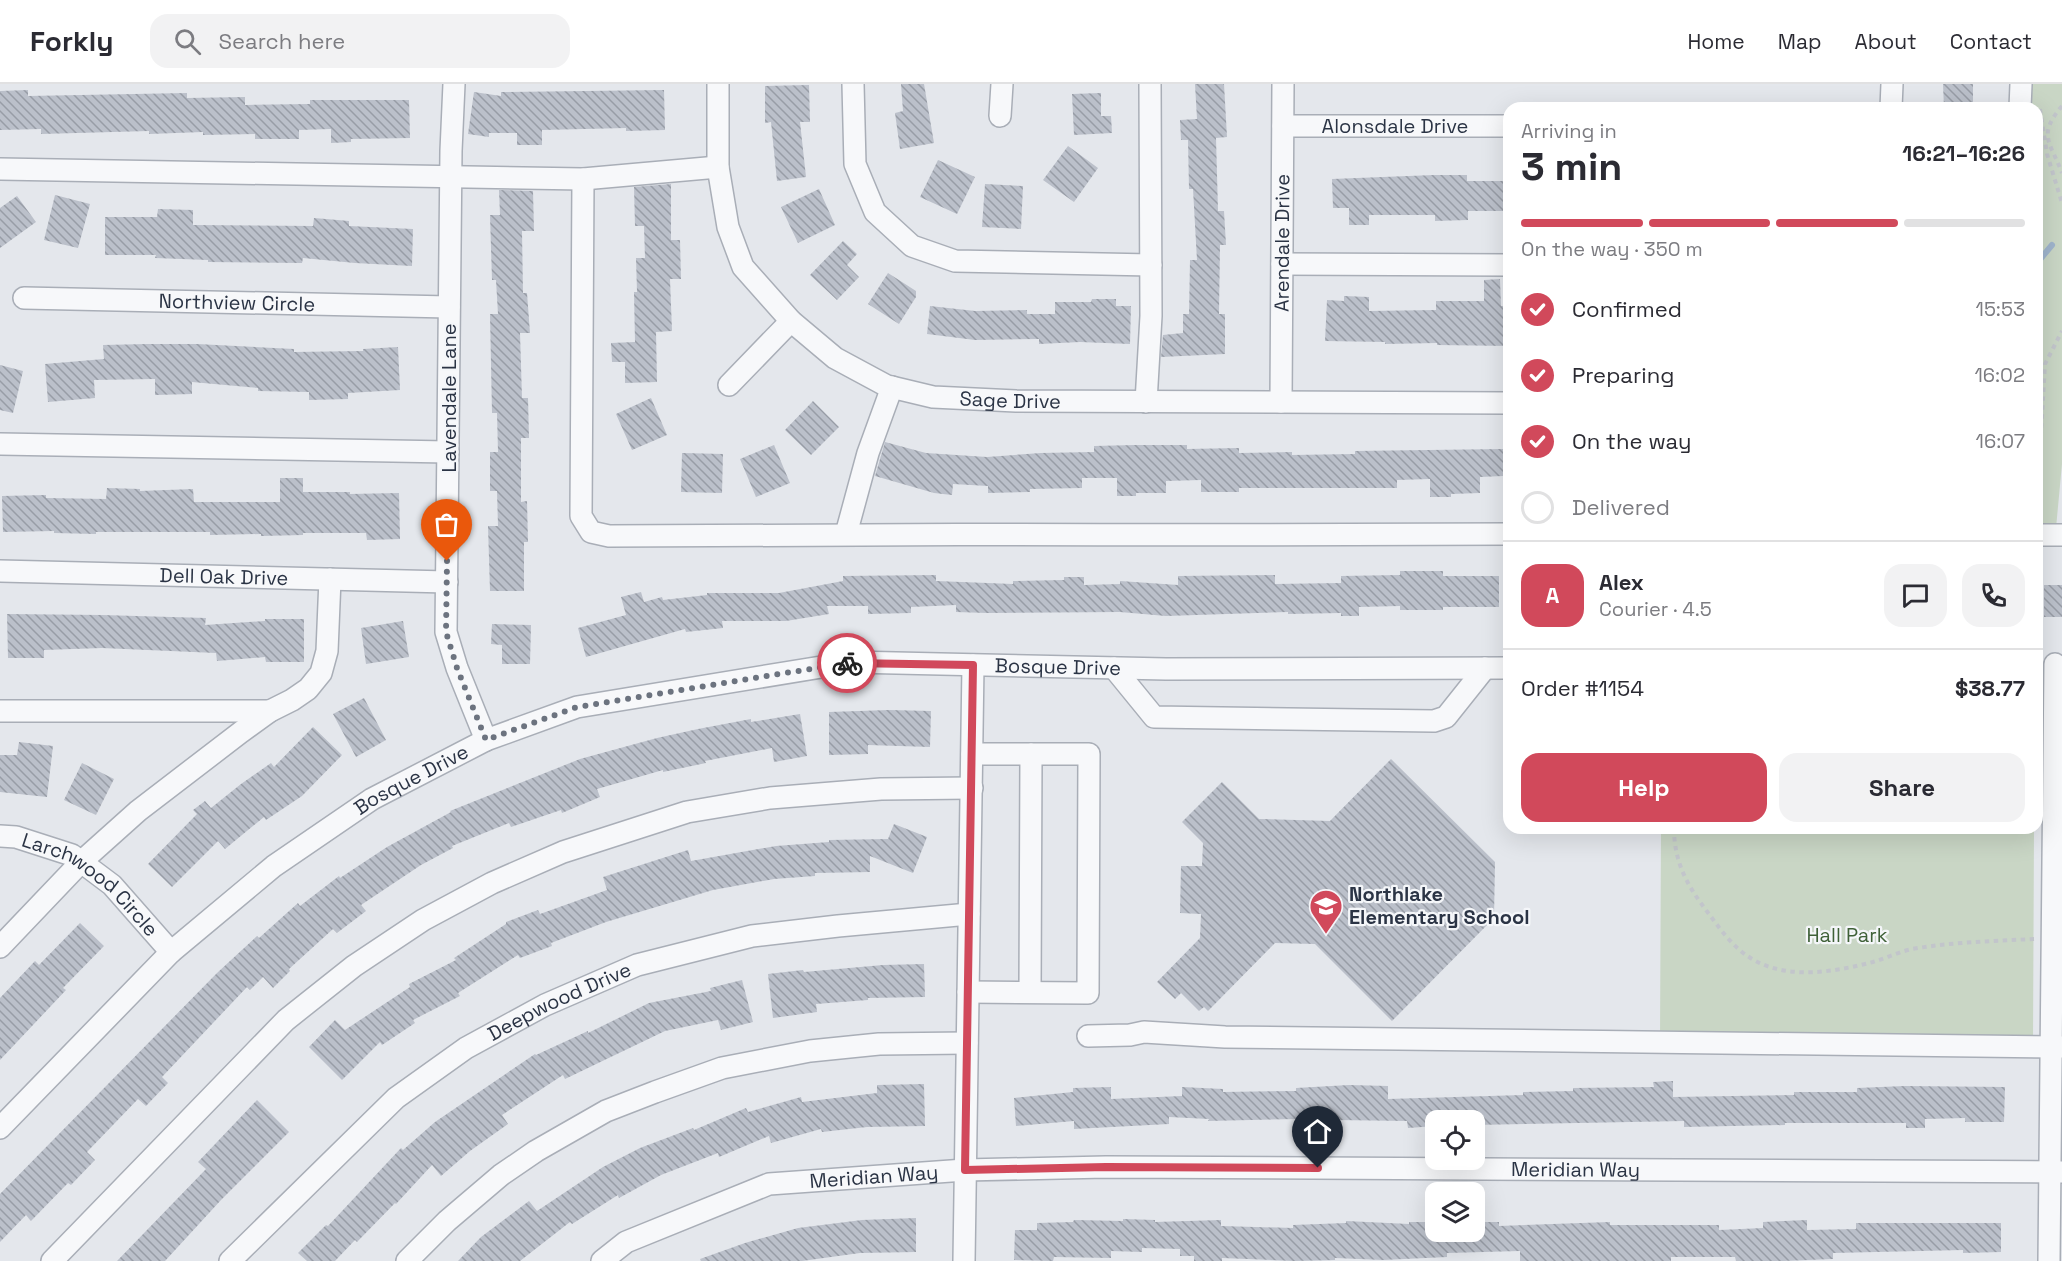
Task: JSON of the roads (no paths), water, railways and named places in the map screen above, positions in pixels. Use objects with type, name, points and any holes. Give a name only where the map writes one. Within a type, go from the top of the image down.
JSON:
[{"type":"street","name":"Lavendale Lane","points":[[454,84],[446,632],[457,668],[486,740]]},
{"type":"street","name":"Sage Drive","points":[[718,84],[718,167],[728,227],[743,267],[791,321],[835,358],[892,387],[933,397],[1016,401],[1503,403]]},
{"type":"street","points":[[853,84],[855,164],[875,212],[912,246],[956,261],[1151,265]]},
{"type":"street","points":[[1000,116],[1002,84]]},
{"type":"street","points":[[1146,402],[1151,316],[1150,84]]},
{"type":"street","name":"Arendale Drive","points":[[1281,402],[1283,84]]},
{"type":"street","points":[[1891,102],[1892,84]]},
{"type":"street","points":[[2020,102],[2021,84]]},
{"type":"street","name":"Alonsdale Drive","points":[[1283,126],[1503,126]]},
{"type":"street","points":[[0,169],[583,179],[718,167]]},
{"type":"street","points":[[583,179],[581,516],[591,532],[609,536],[1503,534]]},
{"type":"street","points":[[1282,264],[1503,265]]},
{"type":"street","name":"Northview Circle","points":[[24,298],[449,307]]},
{"type":"street","points":[[729,385],[791,321]]},
{"type":"street","points":[[846,534],[868,453],[892,387]]},
{"type":"street","points":[[0,444],[448,452]]},
{"type":"street","points":[[2043,535],[2062,535]]},
{"type":"street","name":"Dell Oak Drive","points":[[0,571],[447,582]]},
{"type":"street","points":[[0,947],[81,862],[186,773],[270,711],[308,689],[321,673],[327,651],[330,579]]},
{"type":"street","name":"Bosque Drive","points":[[0,1128],[171,952],[274,866],[372,799],[486,740],[577,707],[852,662],[1114,668],[1503,668]]},
{"type":"street","points":[[2049,1261],[2056,1172],[2057,1047],[2053,938],[2058,916],[2058,791],[2051,664]]},
{"type":"street","points":[[964,1261],[973,665]]},
{"type":"street","points":[[1114,668],[1154,717],[1434,721],[1446,717],[1485,668]]},
{"type":"street","points":[[0,711],[270,711]]},
{"type":"street","points":[[968,992],[1088,993],[1089,754],[972,754]]},
{"type":"street","points":[[1030,992],[1031,754]]},
{"type":"street","points":[[51,1261],[286,1020],[354,966],[423,920],[492,883],[563,852],[687,812],[770,798],[881,789],[972,788]]},
{"type":"street","name":"Larchwood Circle","points":[[0,836],[16,837],[72,855],[112,885],[171,952]]},
{"type":"street","name":"Deepwood Drive","points":[[230,1261],[396,1098],[466,1048],[545,1005],[637,965],[752,936],[969,914]]},
{"type":"street","points":[[1088,1036],[1130,1035],[1144,1032],[1226,1037],[2057,1047]]},
{"type":"street","points":[[407,1261],[447,1221],[510,1169],[536,1151],[606,1111],[722,1068],[810,1051],[879,1044],[967,1043]]},
{"type":"street","name":"Meridian Way","points":[[602,1261],[626,1242],[769,1184],[965,1170],[1106,1167],[2056,1172]]},
{"type":"waterway","points":[[2043,256],[2052,245]]},
{"type":"place","name":"Northlake Elementary School","points":[[1326,935]]},
{"type":"park label","name":"Hall Park","points":[[1847,935]]}]
